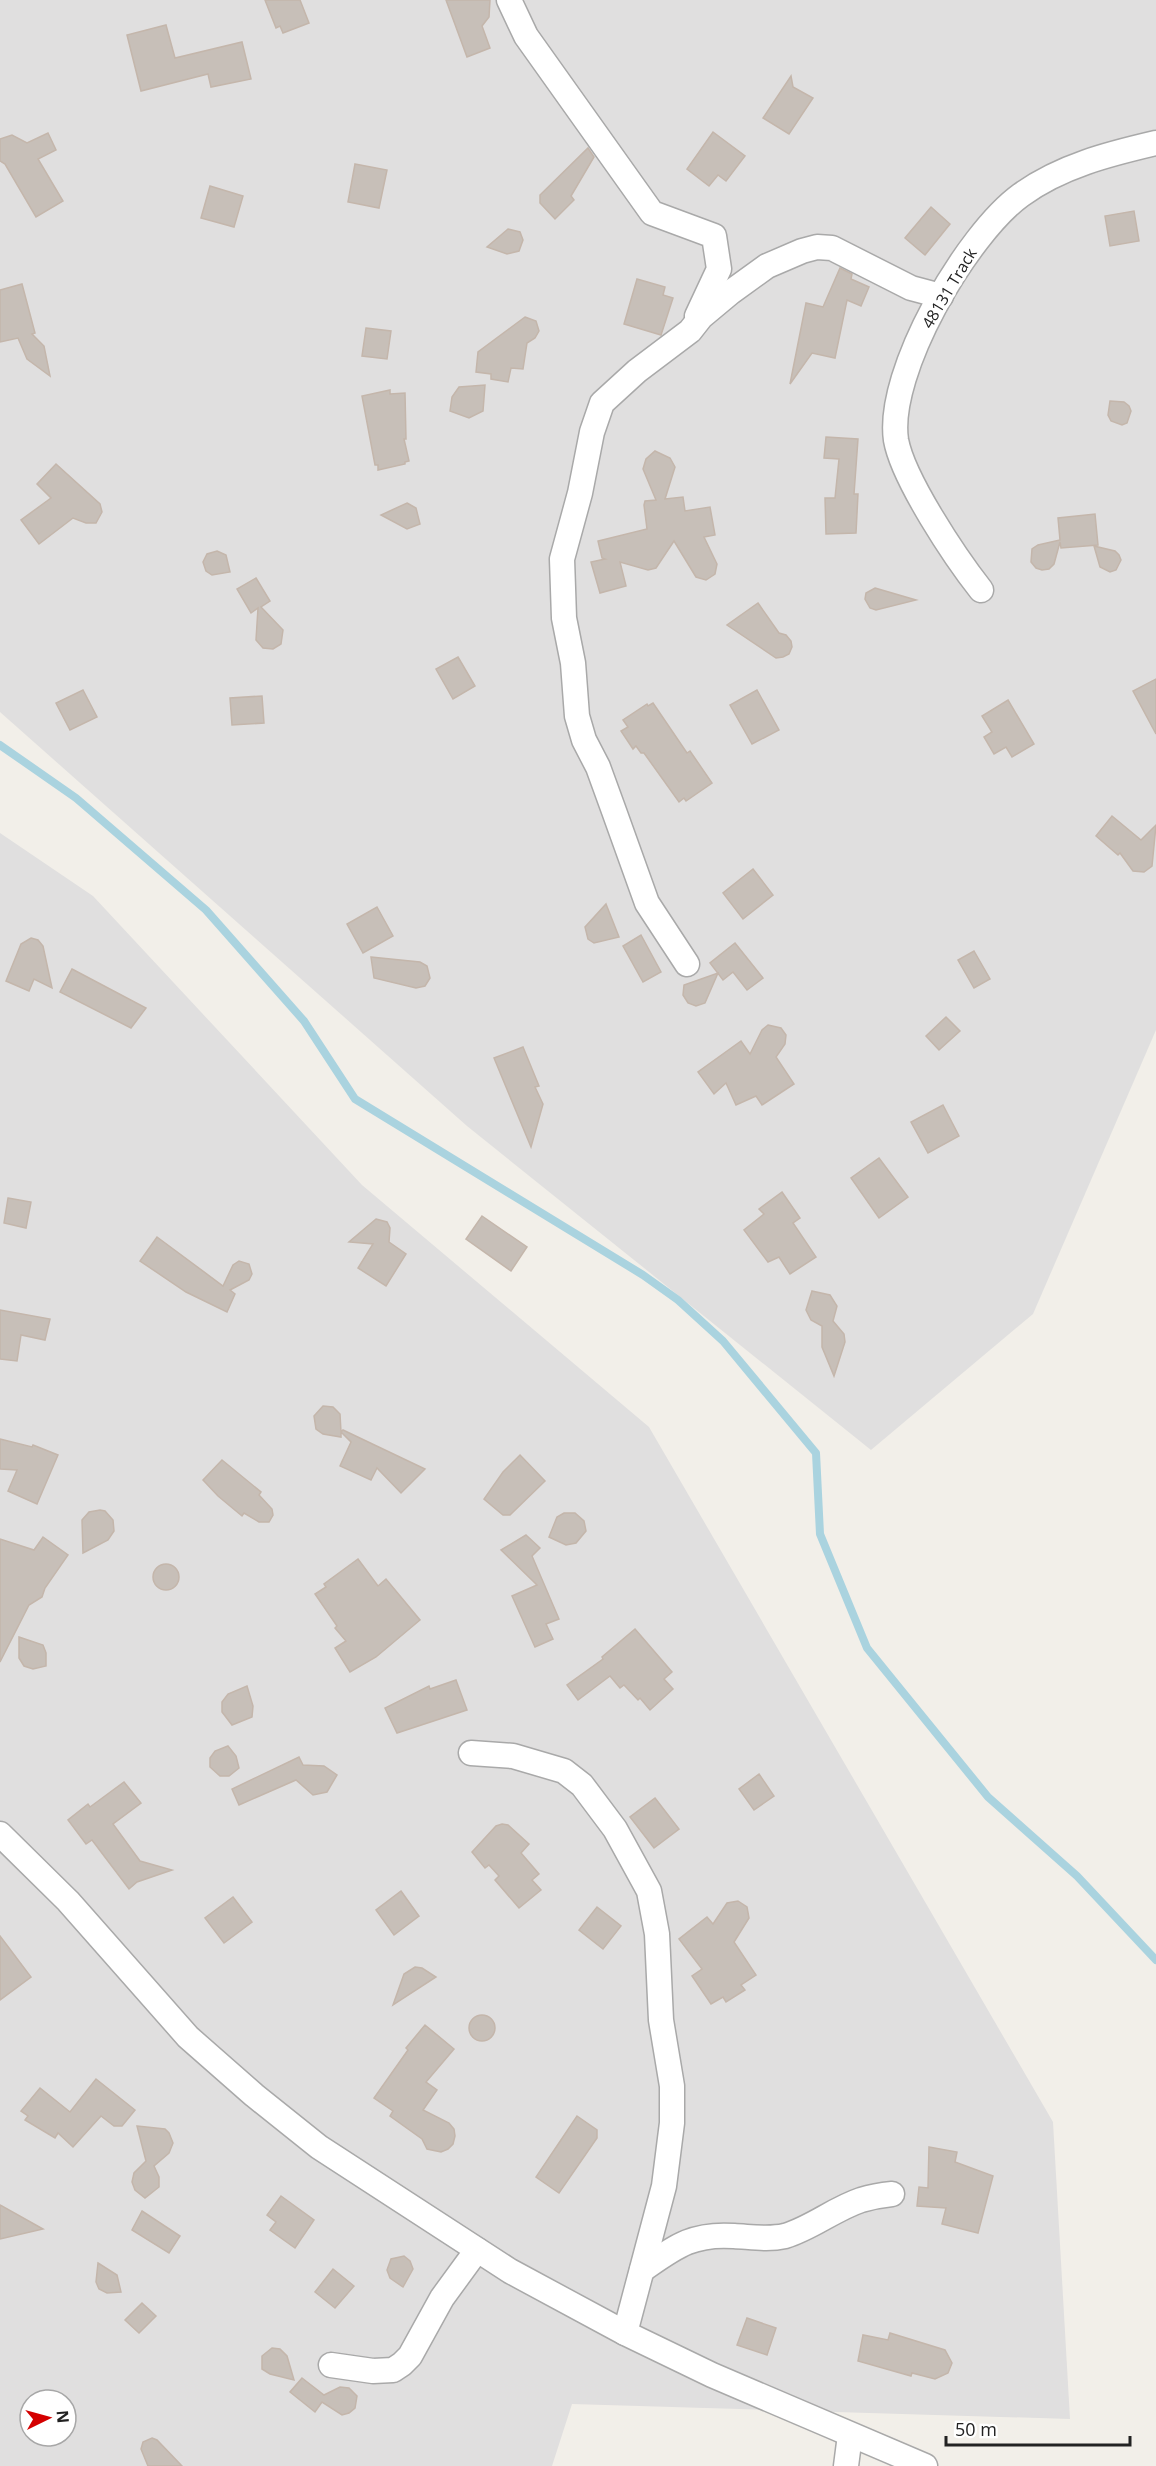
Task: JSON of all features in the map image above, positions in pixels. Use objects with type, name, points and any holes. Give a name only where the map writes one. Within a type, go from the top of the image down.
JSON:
[{"type":"street","points":[[509,0],[525,36],[652,213],[714,236],[719,269],[690,332]]},
{"type":"street","name":"48131 Track","points":[[981,590],[954,553],[924,502],[904,466],[896,440],[895,412],[927,318],[993,219],[1021,195],[1085,161],[1156,143]]},
{"type":"street","points":[[687,964],[647,903],[598,767],[584,740],[577,716],[573,663],[564,618],[562,559],[580,493],[592,432],[602,403],[637,371],[690,332],[701,317],[767,266],[817,247],[832,248],[911,288],[941,296]]},
{"type":"street","points":[[471,1753],[513,1756],[564,1771],[582,1785],[615,1829],[649,1891],[657,1934],[661,2020],[672,2086],[672,2123],[664,2186],[625,2333]]},
{"type":"street","points":[[0,1834],[68,1900],[188,2037],[254,2095],[319,2147],[510,2271],[625,2333],[712,2375],[925,2466]]},
{"type":"street","points":[[642,2270],[679,2244],[695,2238],[712,2235],[761,2239],[784,2236],[814,2224],[858,2201],[892,2194]]},
{"type":"street","points":[[331,2365],[373,2371],[393,2370],[402,2364],[410,2356],[442,2298],[477,2250]]},
{"type":"street","points":[[846,2466],[850,2435]]},
{"type":"shaded area","points":[[0,0],[1156,0],[1156,1030],[1033,1314],[871,1450],[467,1126],[0,712]]},
{"type":"shaded area","points":[[0,833],[93,896],[362,1185],[649,1427],[1053,2122],[1070,2419],[572,2404],[552,2466],[0,2466]]},
{"type":"building","points":[[265,0],[300,0],[309,23],[283,33],[280,26],[276,28]]},
{"type":"building","points":[[446,0],[490,0],[489,17],[482,26],[490,48],[467,57]]},
{"type":"building","points":[[166,25],[175,58],[242,42],[251,79],[211,87],[208,74],[141,91],[127,35]]},
{"type":"building","points":[[791,76],[793,87],[813,98],[789,134],[763,118]]},
{"type":"building","points":[[713,132],[745,156],[726,181],[718,175],[709,186],[687,169]]},
{"type":"building","points":[[48,133],[56,150],[38,159],[63,201],[36,217],[5,164],[0,161],[0,139],[12,135],[27,143]]},
{"type":"building","points":[[588,148],[594,157],[571,196],[574,200],[555,219],[540,203],[540,195]]},
{"type":"building","points":[[355,164],[387,170],[379,208],[348,202]]},
{"type":"building","points":[[210,186],[243,196],[234,227],[201,218]]},
{"type":"building","points":[[931,207],[950,224],[925,255],[905,238]]},
{"type":"building","points":[[1134,211],[1139,241],[1110,246],[1105,216]]},
{"type":"building","points":[[508,229],[520,232],[523,240],[519,251],[507,254],[487,247]]},
{"type":"building","points":[[840,268],[852,274],[851,279],[869,287],[861,306],[847,300],[835,358],[812,353],[790,384],[806,303],[823,307]]},
{"type":"building","points":[[637,279],[665,287],[663,295],[673,298],[661,335],[624,324]]},
{"type":"building","points":[[22,284],[35,333],[32,334],[44,346],[50,376],[27,359],[18,338],[0,342],[0,290]]},
{"type":"building","points":[[525,317],[536,321],[539,331],[535,338],[527,343],[523,369],[511,368],[508,382],[491,379],[491,374],[476,372],[478,352]]},
{"type":"building","points":[[366,328],[391,331],[387,359],[362,356]]},
{"type":"building","points":[[485,385],[483,411],[469,418],[450,411],[452,397],[459,387]]},
{"type":"building","points":[[390,390],[390,394],[405,393],[406,439],[404,439],[409,461],[378,470],[378,465],[375,465],[362,396]]},
{"type":"building","points":[[1110,401],[1124,402],[1129,406],[1131,411],[1127,423],[1122,425],[1111,421],[1108,415]]},
{"type":"building","points":[[826,437],[858,439],[854,494],[858,494],[856,533],[826,534],[825,498],[835,498],[839,459],[824,458]]},
{"type":"building","points":[[655,451],[670,458],[675,467],[665,499],[683,497],[685,511],[710,507],[715,535],[704,537],[717,564],[715,574],[706,580],[696,577],[674,541],[656,568],[648,570],[620,562],[626,586],[600,593],[591,562],[605,559],[602,558],[598,541],[647,529],[645,501],[656,500],[643,469],[646,459]]},
{"type":"building","points":[[56,464],[100,504],[102,512],[96,523],[86,523],[73,518],[39,544],[21,520],[51,498],[37,484]]},
{"type":"building","points":[[407,503],[416,508],[420,524],[407,529],[381,515]]},
{"type":"building","points":[[1095,514],[1098,545],[1061,548],[1060,542],[1054,564],[1049,569],[1036,568],[1031,562],[1032,549],[1038,545],[1060,540],[1058,518]]},
{"type":"building","points":[[1094,546],[1115,551],[1119,555],[1121,560],[1116,570],[1110,572],[1100,567]]},
{"type":"building","points":[[217,551],[226,555],[230,572],[212,575],[206,571],[203,562],[207,554]]},
{"type":"building","points":[[256,578],[270,601],[261,607],[283,630],[281,644],[273,649],[263,648],[256,640],[258,608],[251,613],[237,589]]},
{"type":"building","points":[[875,588],[916,600],[876,610],[870,608],[865,599],[866,593]]},
{"type":"building","points":[[758,603],[779,633],[786,635],[791,641],[792,647],[789,654],[776,658],[727,625]]},
{"type":"building","points":[[458,657],[475,686],[453,699],[436,669]]},
{"type":"building","points":[[1156,679],[1156,734],[1133,691]]},
{"type":"building","points":[[83,690],[97,717],[70,730],[56,703]]},
{"type":"building","points":[[757,690],[779,730],[752,744],[730,705]]},
{"type":"building","points":[[262,696],[264,723],[232,725],[230,698]]},
{"type":"building","points":[[1008,700],[1034,744],[1012,757],[1006,747],[994,754],[984,737],[992,732],[982,716]]},
{"type":"building","points":[[653,703],[687,753],[690,751],[712,783],[686,801],[684,798],[679,802],[644,753],[641,753],[636,746],[633,749],[621,731],[628,727],[623,720],[647,704],[648,706]]},
{"type":"building","points":[[1112,816],[1141,840],[1156,825],[1152,866],[1144,872],[1133,871],[1120,853],[1118,855],[1096,836]]},
{"type":"building","points":[[753,869],[773,895],[743,919],[723,893]]},
{"type":"building","points":[[606,904],[619,937],[594,943],[588,939],[585,927]]},
{"type":"building","points":[[377,907],[393,936],[363,953],[347,924]]},
{"type":"building","points":[[641,935],[661,972],[643,982],[623,946]]},
{"type":"building","points":[[31,938],[38,940],[43,946],[52,988],[34,979],[29,991],[6,981],[21,944]]},
{"type":"building","points":[[735,943],[763,978],[747,990],[733,972],[723,980],[710,963]]},
{"type":"building","points":[[974,951],[990,979],[974,988],[958,960]]},
{"type":"building","points":[[371,957],[420,962],[427,966],[430,978],[425,986],[416,988],[374,978]]},
{"type":"building","points":[[72,969],[146,1008],[131,1028],[60,992]]},
{"type":"building","points":[[718,973],[705,1003],[696,1006],[688,1003],[683,995],[684,985]]},
{"type":"building","points":[[946,1017],[960,1031],[939,1050],[926,1036]]},
{"type":"building","points":[[768,1025],[781,1028],[786,1035],[785,1044],[776,1057],[794,1084],[762,1105],[756,1096],[736,1105],[726,1083],[714,1094],[698,1072],[741,1041],[750,1054],[762,1030]]},
{"type":"building","points":[[523,1047],[539,1086],[535,1087],[543,1104],[531,1147],[494,1058]]},
{"type":"building","points":[[943,1105],[959,1136],[928,1153],[911,1122]]},
{"type":"building","points":[[879,1158],[908,1197],[879,1218],[851,1178]]},
{"type":"building","points":[[782,1192],[800,1218],[793,1223],[816,1257],[790,1274],[779,1257],[768,1262],[744,1230],[764,1214],[759,1209]]},
{"type":"building","points":[[8,1198],[31,1202],[26,1228],[4,1223]]},
{"type":"building","points":[[482,1216],[527,1247],[511,1271],[466,1239]]},
{"type":"building","points":[[376,1219],[387,1222],[390,1228],[389,1242],[406,1254],[386,1286],[358,1268],[373,1244],[349,1242]]},
{"type":"building","points":[[157,1237],[223,1286],[233,1265],[239,1261],[249,1264],[252,1274],[249,1280],[230,1290],[235,1294],[227,1312],[186,1292],[140,1261]]},
{"type":"building","points":[[812,1291],[830,1295],[837,1306],[833,1321],[844,1334],[845,1342],[834,1376],[822,1347],[822,1326],[811,1320],[806,1310]]},
{"type":"building","points":[[0,1310],[50,1319],[45,1340],[21,1335],[17,1361],[0,1359]]},
{"type":"building","points":[[323,1406],[333,1407],[340,1414],[341,1437],[323,1434],[316,1429],[314,1416]]},
{"type":"building","points":[[343,1430],[425,1469],[401,1493],[377,1468],[371,1480],[340,1466],[351,1442],[341,1432]]},
{"type":"building","points":[[0,1439],[32,1447],[33,1445],[58,1455],[37,1504],[8,1491],[17,1470],[0,1469]]},
{"type":"building","points":[[520,1455],[545,1481],[510,1515],[503,1515],[484,1499],[503,1472]]},
{"type":"building","points":[[222,1460],[261,1492],[259,1495],[272,1509],[273,1515],[269,1522],[259,1522],[244,1513],[242,1516],[203,1480]]},
{"type":"building","points":[[105,1511],[113,1520],[114,1531],[108,1540],[83,1553],[82,1520],[89,1512]]},
{"type":"building","points":[[564,1513],[575,1513],[584,1521],[586,1531],[576,1543],[566,1545],[549,1537],[557,1517]]},
{"type":"building","points":[[526,1535],[540,1548],[532,1556],[559,1619],[546,1624],[553,1639],[535,1647],[512,1596],[537,1585],[501,1550]]},
{"type":"building","points":[[43,1537],[68,1555],[45,1588],[42,1597],[29,1605],[0,1662],[0,1539],[34,1550]]},
{"type":"building","points":[[358,1559],[378,1586],[386,1579],[420,1620],[376,1657],[350,1672],[335,1648],[346,1641],[335,1628],[337,1626],[315,1594],[326,1587],[324,1584]]},
{"type":"building","points":[[166,1564],[175,1568],[179,1577],[175,1586],[166,1590],[157,1586],[153,1577],[157,1568]]},
{"type":"building","points":[[635,1629],[672,1672],[664,1679],[673,1689],[650,1710],[624,1685],[620,1688],[610,1676],[578,1700],[567,1685],[603,1659],[602,1657]]},
{"type":"building","points":[[19,1637],[43,1645],[46,1653],[46,1666],[33,1669],[24,1666],[19,1658]]},
{"type":"building","points":[[456,1680],[467,1710],[397,1733],[385,1708],[429,1686],[430,1689]]},
{"type":"building","points":[[247,1686],[253,1706],[252,1717],[232,1725],[222,1712],[222,1702],[228,1694]]},
{"type":"building","points":[[228,1746],[236,1756],[239,1768],[229,1776],[220,1776],[210,1767],[210,1758],[215,1751]]},
{"type":"building","points":[[299,1757],[303,1765],[324,1766],[337,1775],[327,1792],[313,1795],[296,1780],[239,1805],[232,1789]]},
{"type":"building","points":[[759,1774],[774,1796],[754,1810],[739,1789]]},
{"type":"building","points":[[124,1782],[141,1803],[113,1824],[140,1861],[172,1870],[137,1882],[129,1889],[92,1840],[86,1844],[68,1820],[88,1804],[90,1807]]},
{"type":"building","points":[[655,1798],[679,1829],[654,1848],[630,1817]]},
{"type":"building","points":[[508,1825],[529,1844],[521,1853],[539,1874],[532,1880],[541,1890],[519,1908],[495,1880],[499,1876],[489,1865],[485,1868],[472,1852],[496,1826]]},
{"type":"building","points":[[401,1891],[419,1916],[394,1935],[376,1910]]},
{"type":"building","points":[[233,1897],[252,1922],[224,1943],[205,1918]]},
{"type":"building","points":[[738,1901],[747,1907],[749,1918],[734,1942],[756,1975],[741,1985],[745,1990],[726,2002],[723,1997],[711,2004],[692,1976],[702,1969],[679,1939],[707,1917],[713,1924],[727,1903]]},
{"type":"building","points":[[597,1907],[621,1926],[603,1949],[579,1930]]},
{"type":"building","points":[[0,1936],[31,1977],[0,2000]]},
{"type":"building","points":[[415,1967],[422,1968],[436,1977],[393,2005],[404,1974]]},
{"type":"building","points":[[482,2015],[491,2019],[495,2028],[491,2037],[482,2041],[473,2037],[469,2028],[473,2019]]},
{"type":"building","points":[[425,2025],[454,2049],[426,2082],[437,2090],[423,2110],[449,2123],[454,2129],[453,2144],[441,2152],[427,2149],[422,2139],[390,2116],[393,2111],[374,2098],[408,2050],[406,2048]]},
{"type":"building","points":[[96,2079],[135,2110],[122,2126],[114,2126],[101,2116],[73,2147],[58,2133],[55,2138],[25,2120],[28,2116],[21,2111],[40,2088],[70,2112]]},
{"type":"building","points":[[577,2116],[597,2130],[597,2138],[559,2193],[536,2177]]},
{"type":"building","points":[[137,2126],[165,2129],[173,2143],[169,2153],[154,2166],[159,2177],[159,2187],[145,2198],[135,2190],[132,2182],[134,2173],[146,2161]]},
{"type":"building","points":[[929,2147],[957,2152],[955,2162],[993,2176],[978,2233],[942,2224],[946,2208],[917,2206],[919,2187],[928,2188]]},
{"type":"building","points":[[281,2196],[314,2220],[295,2248],[270,2230],[276,2222],[267,2215]]},
{"type":"building","points":[[0,2205],[43,2229],[0,2239]]},
{"type":"building","points":[[142,2211],[180,2236],[169,2253],[132,2230]]},
{"type":"building","points":[[404,2256],[410,2261],[413,2269],[403,2287],[390,2278],[387,2270],[391,2259]]},
{"type":"building","points":[[98,2263],[117,2275],[121,2292],[107,2293],[99,2289],[96,2282]]},
{"type":"building","points":[[333,2269],[354,2286],[335,2308],[315,2292]]},
{"type":"building","points":[[142,2303],[156,2316],[139,2333],[125,2320]]},
{"type":"building","points":[[747,2318],[776,2328],[767,2355],[737,2345]]},
{"type":"building","points":[[890,2333],[945,2350],[952,2363],[948,2373],[935,2379],[912,2373],[911,2376],[858,2361],[863,2335],[888,2340]]},
{"type":"building","points":[[272,2348],[280,2349],[287,2356],[294,2380],[270,2374],[262,2369],[262,2356]]},
{"type":"building","points":[[302,2378],[324,2395],[340,2387],[349,2388],[357,2396],[355,2408],[342,2415],[322,2402],[315,2412],[290,2392]]},
{"type":"building","points":[[152,2438],[157,2440],[182,2466],[148,2466],[141,2449],[143,2442]]},
{"type":"waterway","points":[[0,745],[76,798],[206,910],[304,1021],[355,1099],[643,1275],[678,1300],[723,1341],[816,1453],[820,1534],[867,1648],[988,1797],[1077,1876],[1156,1960]]}]
